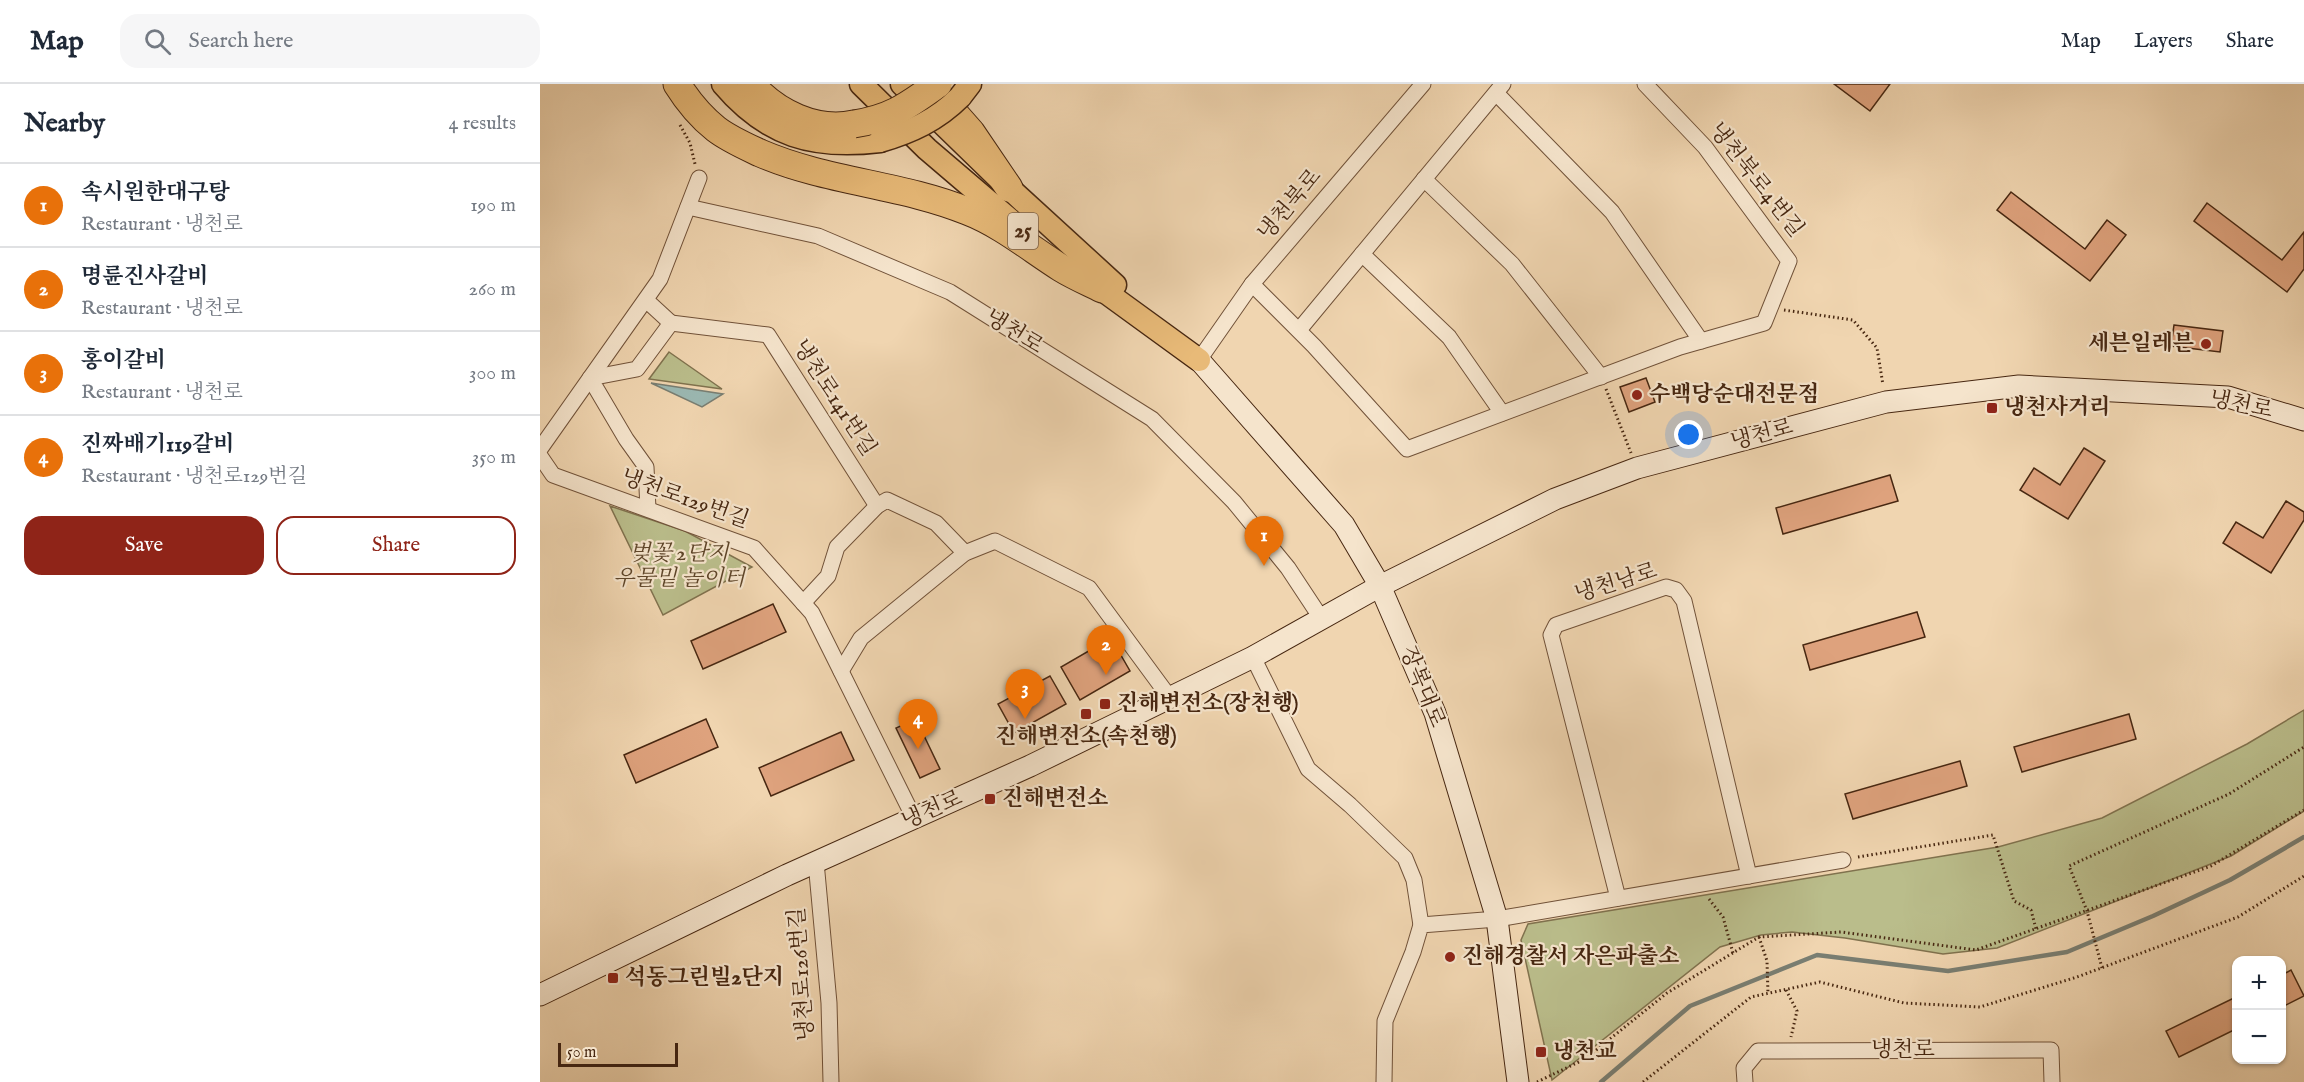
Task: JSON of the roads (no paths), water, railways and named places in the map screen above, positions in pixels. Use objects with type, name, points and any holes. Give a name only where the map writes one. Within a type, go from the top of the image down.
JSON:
[{"type":"highway","points":[[677,84],[701,115],[716,129],[749,148],[785,164],[824,175],[876,185],[968,211],[1020,240],[1063,270],[1102,289]]},
{"type":"highway","points":[[751,84],[759,94],[788,114],[816,124],[846,126],[881,120],[908,106],[956,88]]},
{"type":"highway","points":[[928,84],[971,132],[1009,188]]},
{"type":"main road","points":[[723,84],[739,103],[783,131],[807,140],[832,144],[880,141],[926,124],[945,113],[956,88]]},
{"type":"main road","name":"25","points":[[861,84],[935,157],[1029,236],[1199,360]]},
{"type":"main road","name":"25","points":[[902,84],[1009,188],[1199,360]]},
{"type":"main road","name":"장복대로","points":[[1199,360],[1344,525],[1380,586],[1435,713],[1497,919],[1517,1078]]},
{"type":"main road","name":"냉천로","points":[[540,995],[816,862],[1030,766],[1170,698],[1253,657],[1380,586],[1555,499],[1637,468],[1886,402],[2019,386],[2228,397],[2304,420]]},
{"type":"street","name":"냉천북로","points":[[1199,360],[1252,284],[1423,84]]},
{"type":"street","name":"냉천북로4번길","points":[[1252,284],[1299,330],[1407,449],[1701,341],[1764,323],[1790,261],[1705,147],[1645,84]]},
{"type":"street","points":[[1299,330],[1499,88],[1612,212],[1701,341]]},
{"type":"street","points":[[540,449],[660,279],[699,178]]},
{"type":"street","points":[[1424,179],[1512,264],[1600,377]]},
{"type":"street","name":"냉천로","points":[[688,207],[818,236],[950,292],[1152,419],[1234,502],[1288,568],[1321,618]]},
{"type":"street","points":[[1362,254],[1449,337],[1503,413]]},
{"type":"street","points":[[590,378],[637,369],[671,324],[646,300]]},
{"type":"street","name":"냉천로141번길","points":[[671,324],[768,335],[882,503]]},
{"type":"street","points":[[590,378],[626,439],[646,467],[648,509]]},
{"type":"street","name":"냉천로129번길","points":[[540,456],[553,474],[754,548],[812,613],[914,818]]},
{"type":"street","points":[[803,603],[828,576],[837,547],[882,503],[936,523],[965,553]]},
{"type":"street","points":[[841,671],[861,638],[965,553],[995,541],[1089,588],[1170,698]]},
{"type":"street","name":"냉천남로","points":[[1618,898],[1551,635],[1556,625],[1666,587],[1676,590],[1684,601],[1749,876]]},
{"type":"street","points":[[1253,657],[1308,769],[1405,858],[1414,880],[1421,925],[1413,952],[1385,1021],[1384,1082]]},
{"type":"street","points":[[1421,925],[1497,919],[1843,860]]},
{"type":"street","name":"냉천로126번길","points":[[816,862],[829,1003],[831,1082]]},
{"type":"street","name":"냉천로","points":[[1745,1082],[1744,1068],[1758,1051],[2052,1050],[2052,1082]]},
{"type":"water","points":[[651,383],[723,394],[702,407]]},
{"type":"waterway","points":[[1601,1082],[1690,1006],[1817,955],[1948,971],[2067,952],[2153,916],[2230,880],[2304,837]]},
{"type":"place","name":"세븐일레븐","points":[[2206,344]]},
{"type":"place","name":"수백당순대전문점","points":[[1637,395]]},
{"type":"place","name":"냉천사거리","points":[[1992,408]]},
{"type":"place","name":"속시원한대구탕","points":[[1264,566]]},
{"type":"place","name":"명륜진사갈비","points":[[1106,675]]},
{"type":"place","name":"진해변전소(장천행)","points":[[1105,704]]},
{"type":"place","name":"진해변전소(속천행)","points":[[1086,714]]},
{"type":"place","name":"홍이갈비","points":[[1025,719]]},
{"type":"place","name":"진짜배기119갈비","points":[[918,749]]},
{"type":"place","name":"진해변전소","points":[[990,799]]},
{"type":"place","name":"진해경찰서 자은파출소","points":[[1450,957]]},
{"type":"place","name":"석동그린빌2단지","points":[[613,978]]},
{"type":"place","name":"냉천교","points":[[1541,1052]]},
{"type":"park label","name":"벚꽃 2단지 우물밑 놀이터","points":[[679,566]]}]
